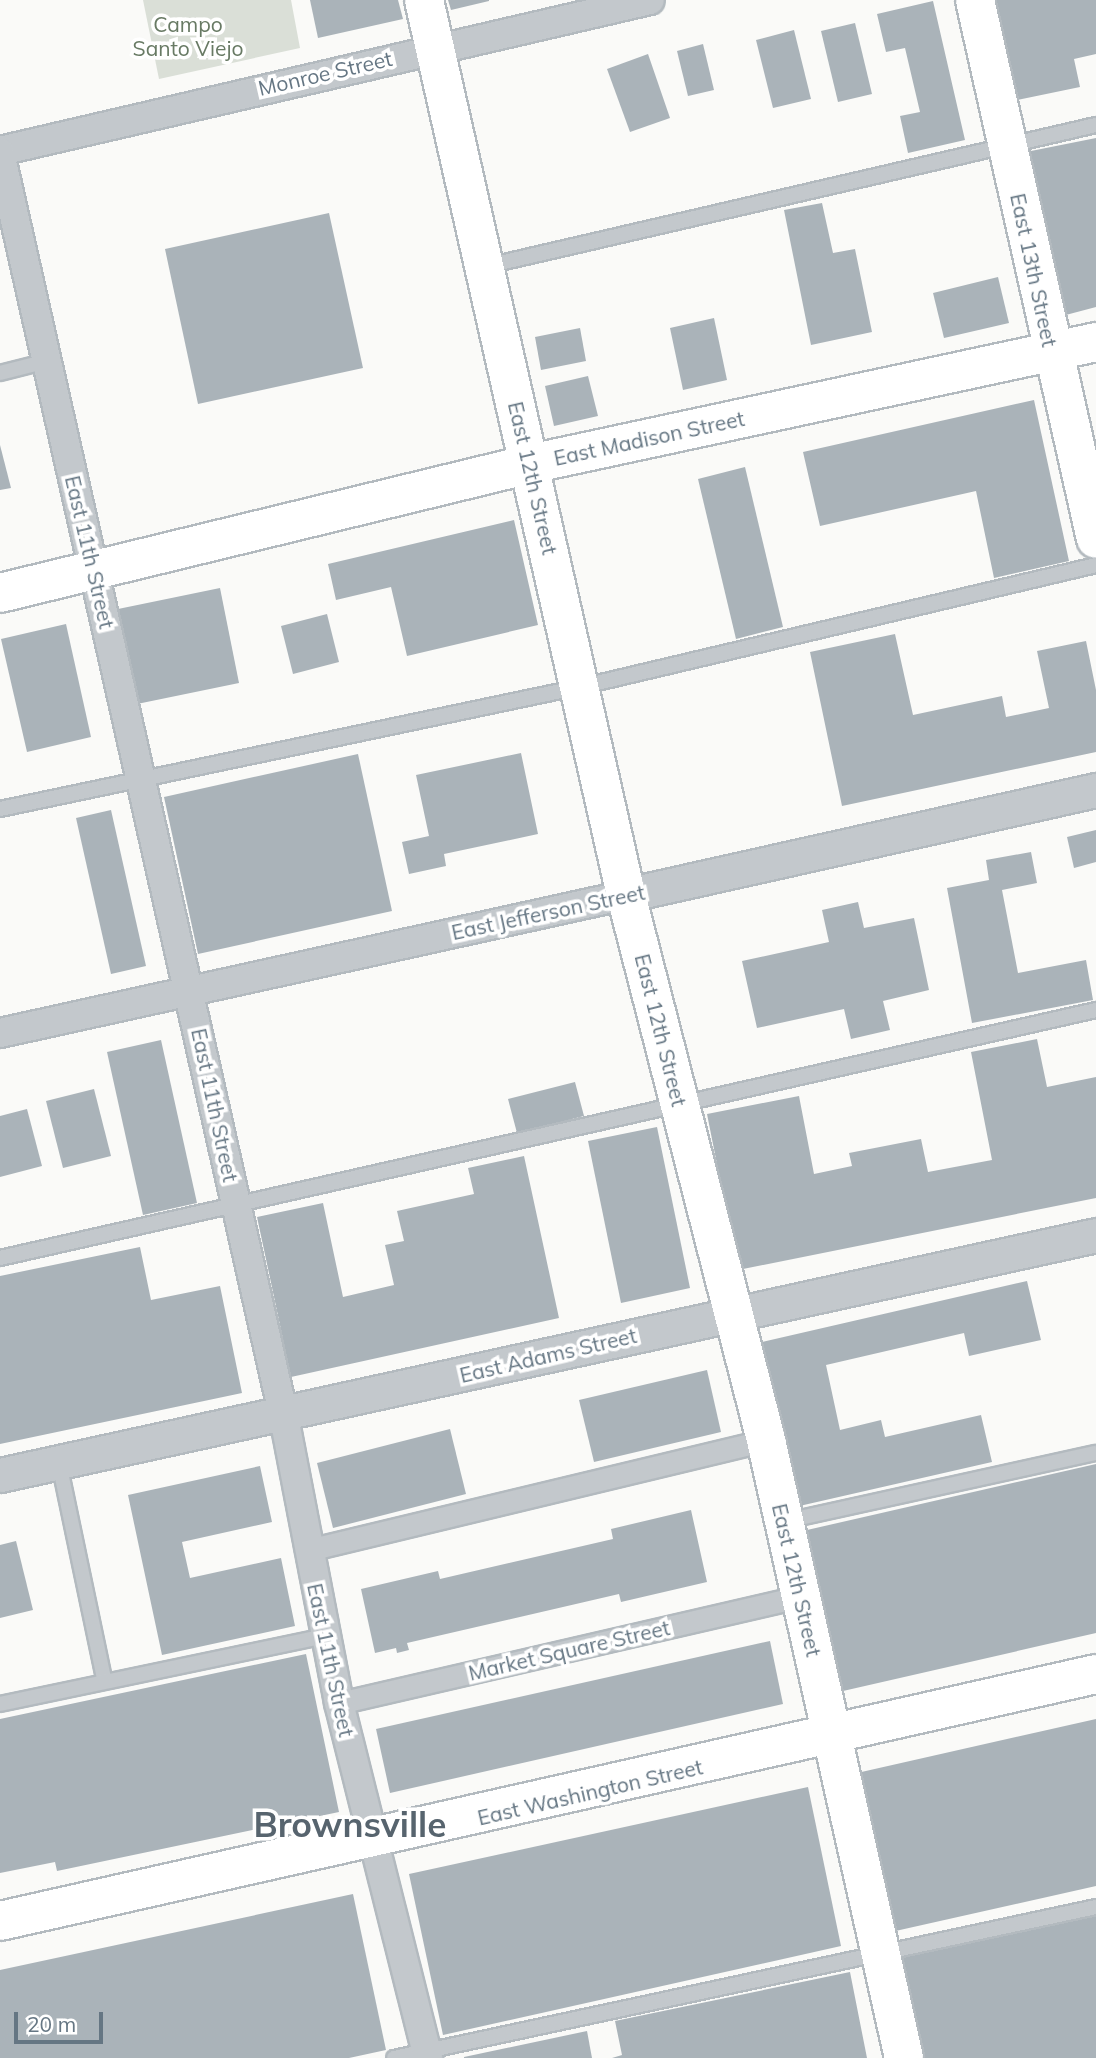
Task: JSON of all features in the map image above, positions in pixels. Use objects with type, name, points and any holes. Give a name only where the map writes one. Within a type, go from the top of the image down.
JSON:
[{"type":"main road","name":"East 12th Street","points":[[424,0],[626,895],[766,1440],[904,2058]]},
{"type":"main road","name":"East 13th Street","points":[[975,0],[1096,539]]},
{"type":"main road","name":"East Madison Street","points":[[0,593],[95,573],[530,464],[1096,342]]},
{"type":"main road","name":"East Washington Street","points":[[0,1921],[374,1841],[1096,1674]]},
{"type":"street","name":"Monroe Street","points":[[0,152],[434,47],[650,0]]},
{"type":"street","name":"East 11th Street","points":[[0,152],[284,1417],[339,1703],[427,2054]]},
{"type":"street","name":"East Jefferson Street","points":[[0,1032],[1096,790]]},
{"type":"street","name":"East Adams Street","points":[[0,1475],[284,1417],[732,1312],[1096,1235]]},
{"type":"street","points":[[308,1550],[766,1440]]},
{"type":"street","name":"Market Square Street","points":[[339,1703],[799,1597]]},
{"type":"lane","points":[[484,266],[1096,125]]},
{"type":"lane","points":[[0,373],[47,361]]},
{"type":"lane","points":[[0,809],[141,775],[579,687],[1096,565]]},
{"type":"lane","points":[[0,1258],[236,1202],[1096,1010]]},
{"type":"lane","points":[[783,1522],[1096,1453]]},
{"type":"lane","points":[[60,1463],[104,1679]]},
{"type":"lane","points":[[0,1704],[104,1679],[325,1636]]},
{"type":"lane","points":[[394,2058],[427,2054],[882,1957],[1096,1907]]},
{"type":"green space","name":"Campo Santo Viejo","points":[[143,0],[291,0],[300,48],[159,79]]},
{"type":"building","points":[[310,0],[398,0],[403,19],[318,38]]},
{"type":"building","points":[[448,0],[489,0],[489,1],[451,10]]},
{"type":"building","points":[[988,0],[1096,0],[1096,54],[1074,59],[1080,87],[1008,102]]},
{"type":"building","points":[[933,1],[965,140],[908,153],[900,116],[920,112],[905,48],[886,52],[877,14]]},
{"type":"building","points":[[855,23],[872,94],[838,102],[821,31]]},
{"type":"building","points":[[794,30],[811,99],[773,108],[756,40]]},
{"type":"building","points":[[703,44],[714,90],[688,96],[677,51]]},
{"type":"building","points":[[648,54],[670,118],[630,132],[607,69]]},
{"type":"building","points":[[1096,138],[1096,307],[1062,316],[1026,152]]},
{"type":"building","points":[[822,203],[833,253],[855,249],[872,332],[811,345],[784,210]]},
{"type":"building","points":[[329,213],[363,368],[198,404],[165,249]]},
{"type":"building","points":[[998,277],[1009,323],[944,338],[933,293]]},
{"type":"building","points":[[714,318],[727,380],[683,390],[670,328]]},
{"type":"building","points":[[580,328],[586,361],[541,370],[535,337]]},
{"type":"building","points":[[588,376],[598,416],[554,426],[545,386]]},
{"type":"building","points":[[1034,400],[1069,561],[994,578],[976,491],[820,526],[803,452]]},
{"type":"building","points":[[0,445],[11,488],[0,490]]},
{"type":"building","points":[[745,467],[783,627],[736,639],[698,479]]},
{"type":"building","points":[[514,520],[538,625],[407,656],[391,587],[336,600],[328,564]]},
{"type":"building","points":[[220,588],[239,683],[137,704],[118,609]]},
{"type":"building","points":[[327,614],[339,662],[293,674],[281,626]]},
{"type":"building","points":[[66,624],[91,737],[27,752],[1,639]]},
{"type":"building","points":[[895,634],[913,715],[1002,696],[1006,717],[1049,708],[1037,651],[1086,641],[1096,690],[1096,752],[842,806],[810,652]]},
{"type":"building","points":[[521,753],[538,834],[444,854],[446,866],[409,874],[402,842],[429,836],[416,775]]},
{"type":"building","points":[[358,754],[392,911],[198,954],[164,797]]},
{"type":"building","points":[[111,810],[146,966],[111,974],[76,818]]},
{"type":"building","points":[[1096,830],[1096,862],[1074,868],[1067,837]]},
{"type":"building","points":[[1031,852],[1037,883],[1002,890],[1018,973],[1086,960],[1093,1000],[972,1023],[947,888],[989,880],[986,860]]},
{"type":"building","points":[[858,902],[864,928],[914,918],[929,990],[883,1001],[890,1030],[851,1039],[844,1009],[757,1028],[742,961],[829,942],[822,910]]},
{"type":"building","points":[[1037,1039],[1047,1087],[1096,1077],[1096,1198],[738,1270],[707,1114],[799,1096],[814,1174],[852,1166],[849,1153],[921,1139],[928,1172],[992,1160],[971,1052]]},
{"type":"building","points":[[161,1040],[197,1203],[143,1215],[107,1052]]},
{"type":"building","points":[[575,1082],[584,1116],[517,1133],[508,1099]]},
{"type":"building","points":[[94,1089],[111,1156],[63,1168],[46,1101]]},
{"type":"building","points":[[27,1109],[42,1166],[0,1177],[0,1116]]},
{"type":"building","points":[[657,1127],[690,1288],[621,1303],[588,1141]]},
{"type":"building","points":[[524,1156],[559,1318],[291,1377],[257,1217],[323,1203],[343,1297],[394,1285],[385,1245],[404,1241],[397,1211],[474,1194],[468,1168]]},
{"type":"building","points":[[140,1247],[151,1300],[220,1286],[242,1393],[0,1444],[0,1276]]},
{"type":"building","points":[[1027,1281],[1041,1340],[969,1356],[964,1333],[826,1365],[840,1430],[881,1420],[885,1437],[981,1415],[992,1462],[795,1507],[758,1343]]},
{"type":"building","points":[[707,1370],[721,1432],[594,1462],[579,1400]]},
{"type":"building","points":[[450,1429],[466,1494],[333,1528],[317,1463]]},
{"type":"building","points":[[1096,1464],[1096,1633],[843,1691],[807,1530]]},
{"type":"building","points":[[260,1466],[272,1522],[182,1542],[190,1578],[281,1558],[295,1626],[162,1655],[128,1495]]},
{"type":"building","points":[[691,1510],[707,1582],[621,1602],[619,1594],[407,1643],[409,1650],[397,1653],[396,1648],[375,1653],[361,1589],[438,1571],[440,1579],[613,1539],[611,1529]]},
{"type":"building","points":[[16,1541],[33,1610],[0,1618],[0,1545]]},
{"type":"building","points":[[770,1641],[783,1704],[390,1793],[376,1729]]},
{"type":"building","points":[[306,1654],[339,1812],[57,1871],[55,1862],[0,1873],[0,1719]]},
{"type":"building","points":[[1096,1719],[1096,1886],[891,1932],[857,1773]]},
{"type":"building","points":[[808,1787],[841,1946],[443,2035],[409,1874]]},
{"type":"building","points":[[353,1894],[386,2050],[349,2058],[0,2058],[0,1970]]},
{"type":"building","points":[[1096,1915],[1096,2058],[922,2058],[901,1956]]},
{"type":"building","points":[[850,1972],[867,2058],[612,2058],[622,2055],[615,2021]]},
{"type":"building","points":[[587,2031],[592,2058],[464,2058],[464,2057]]},
{"type":"district","name":"Brownsville","points":[[350,1824]]}]
